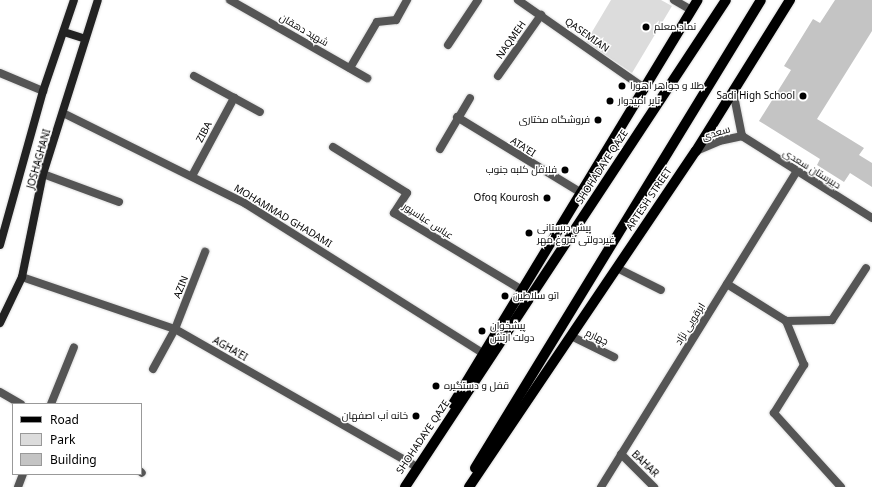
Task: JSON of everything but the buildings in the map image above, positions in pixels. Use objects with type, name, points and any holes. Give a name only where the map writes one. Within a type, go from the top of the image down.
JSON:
[{"type":"main road","points":[[403,487],[580,192],[698,0]]},
{"type":"main road","name":"SHOHADAYE QAZE","points":[[403,487],[726,0]]},
{"type":"main road","points":[[464,487],[497,429],[761,0]]},
{"type":"main road","name":"ARTESH STREET","points":[[469,487],[696,151],[790,0]]},
{"type":"street","name":"JOSHAGHANI","points":[[0,245],[43,91],[74,0]]},
{"type":"street","name":"JOSHAGHANI","points":[[0,323],[22,277],[43,174],[63,113],[84,39],[98,0]]},
{"type":"street","name":"شهید دهقان","points":[[230,0],[367,78]]},
{"type":"street","points":[[350,68],[377,22],[396,20],[407,0]]},
{"type":"street","points":[[448,44],[478,0]]},
{"type":"street","name":"QASEMIAN","points":[[518,0],[541,14],[644,88]]},
{"type":"street","points":[[674,0],[692,10]]},
{"type":"street","name":"NAQMEH","points":[[498,76],[541,14]]},
{"type":"street","points":[[64,32],[84,39]]},
{"type":"street","points":[[0,73],[43,91]]},
{"type":"street","points":[[194,76],[260,112]]},
{"type":"street","points":[[733,91],[742,136]]},
{"type":"street","name":"ZIBA","points":[[192,176],[234,98]]},
{"type":"street","points":[[440,149],[457,117],[470,98]]},
{"type":"street","name":"MOHAMMAD GHADAMI","points":[[63,113],[246,204],[483,353]]},
{"type":"street","name":"ATA'EI","points":[[457,117],[580,192]]},
{"type":"street","name":"سعدی","points":[[696,151],[719,141],[742,136]]},
{"type":"street","name":"دبیرستان سعدی","points":[[742,136],[872,218]]},
{"type":"street","name":"عباس عباسپور","points":[[333,147],[407,193],[394,213],[522,290]]},
{"type":"street","name":"ابرقویی نژاد","points":[[601,487],[797,171]]},
{"type":"street","points":[[43,174],[119,202]]},
{"type":"street","name":"AZIN","points":[[153,369],[175,329],[205,252]]},
{"type":"street","points":[[617,268],[661,290]]},
{"type":"street","points":[[727,284],[786,321],[832,320],[866,268]]},
{"type":"street","name":"AGHA'EI","points":[[22,277],[175,329],[415,466]]},
{"type":"street","points":[[786,321],[804,365],[774,413],[841,487]]},
{"type":"street","name":"چهارم","points":[[571,336],[614,356]]},
{"type":"street","points":[[51,403],[74,347]]},
{"type":"street","points":[[0,392],[19,403]]},
{"type":"street","name":"BAHAR","points":[[621,454],[654,487]]},
{"type":"street","points":[[18,487],[23,475]]},
{"type":"green space","points":[[611,0],[661,0],[672,6],[632,73],[586,42]]},
{"type":"place","name":"نماد معلم","points":[[646,27]]},
{"type":"place","name":"طلا و جواهر اهورا","points":[[622,86]]},
{"type":"place","name":"Sadi High School","points":[[803,96]]},
{"type":"place","name":"تایر امیدوار","points":[[610,101]]},
{"type":"place","name":"فروشگاه مختاری","points":[[598,120]]},
{"type":"place","name":"فلافل کلبه جنوب","points":[[565,170]]},
{"type":"place","name":"Ofoq Kourosh","points":[[547,198]]},
{"type":"place","name":"پیش دبستانی غیردولتی فروغ مهر","points":[[529,233]]},
{"type":"place","name":"اتو سلاطین","points":[[505,296]]},
{"type":"place","name":"پیشخوان دولت ارتش","points":[[482,331]]},
{"type":"place","name":"قفل و دستگیره","points":[[436,386]]},
{"type":"place","name":"خانه آب اصفهان","points":[[416,416]]}]
